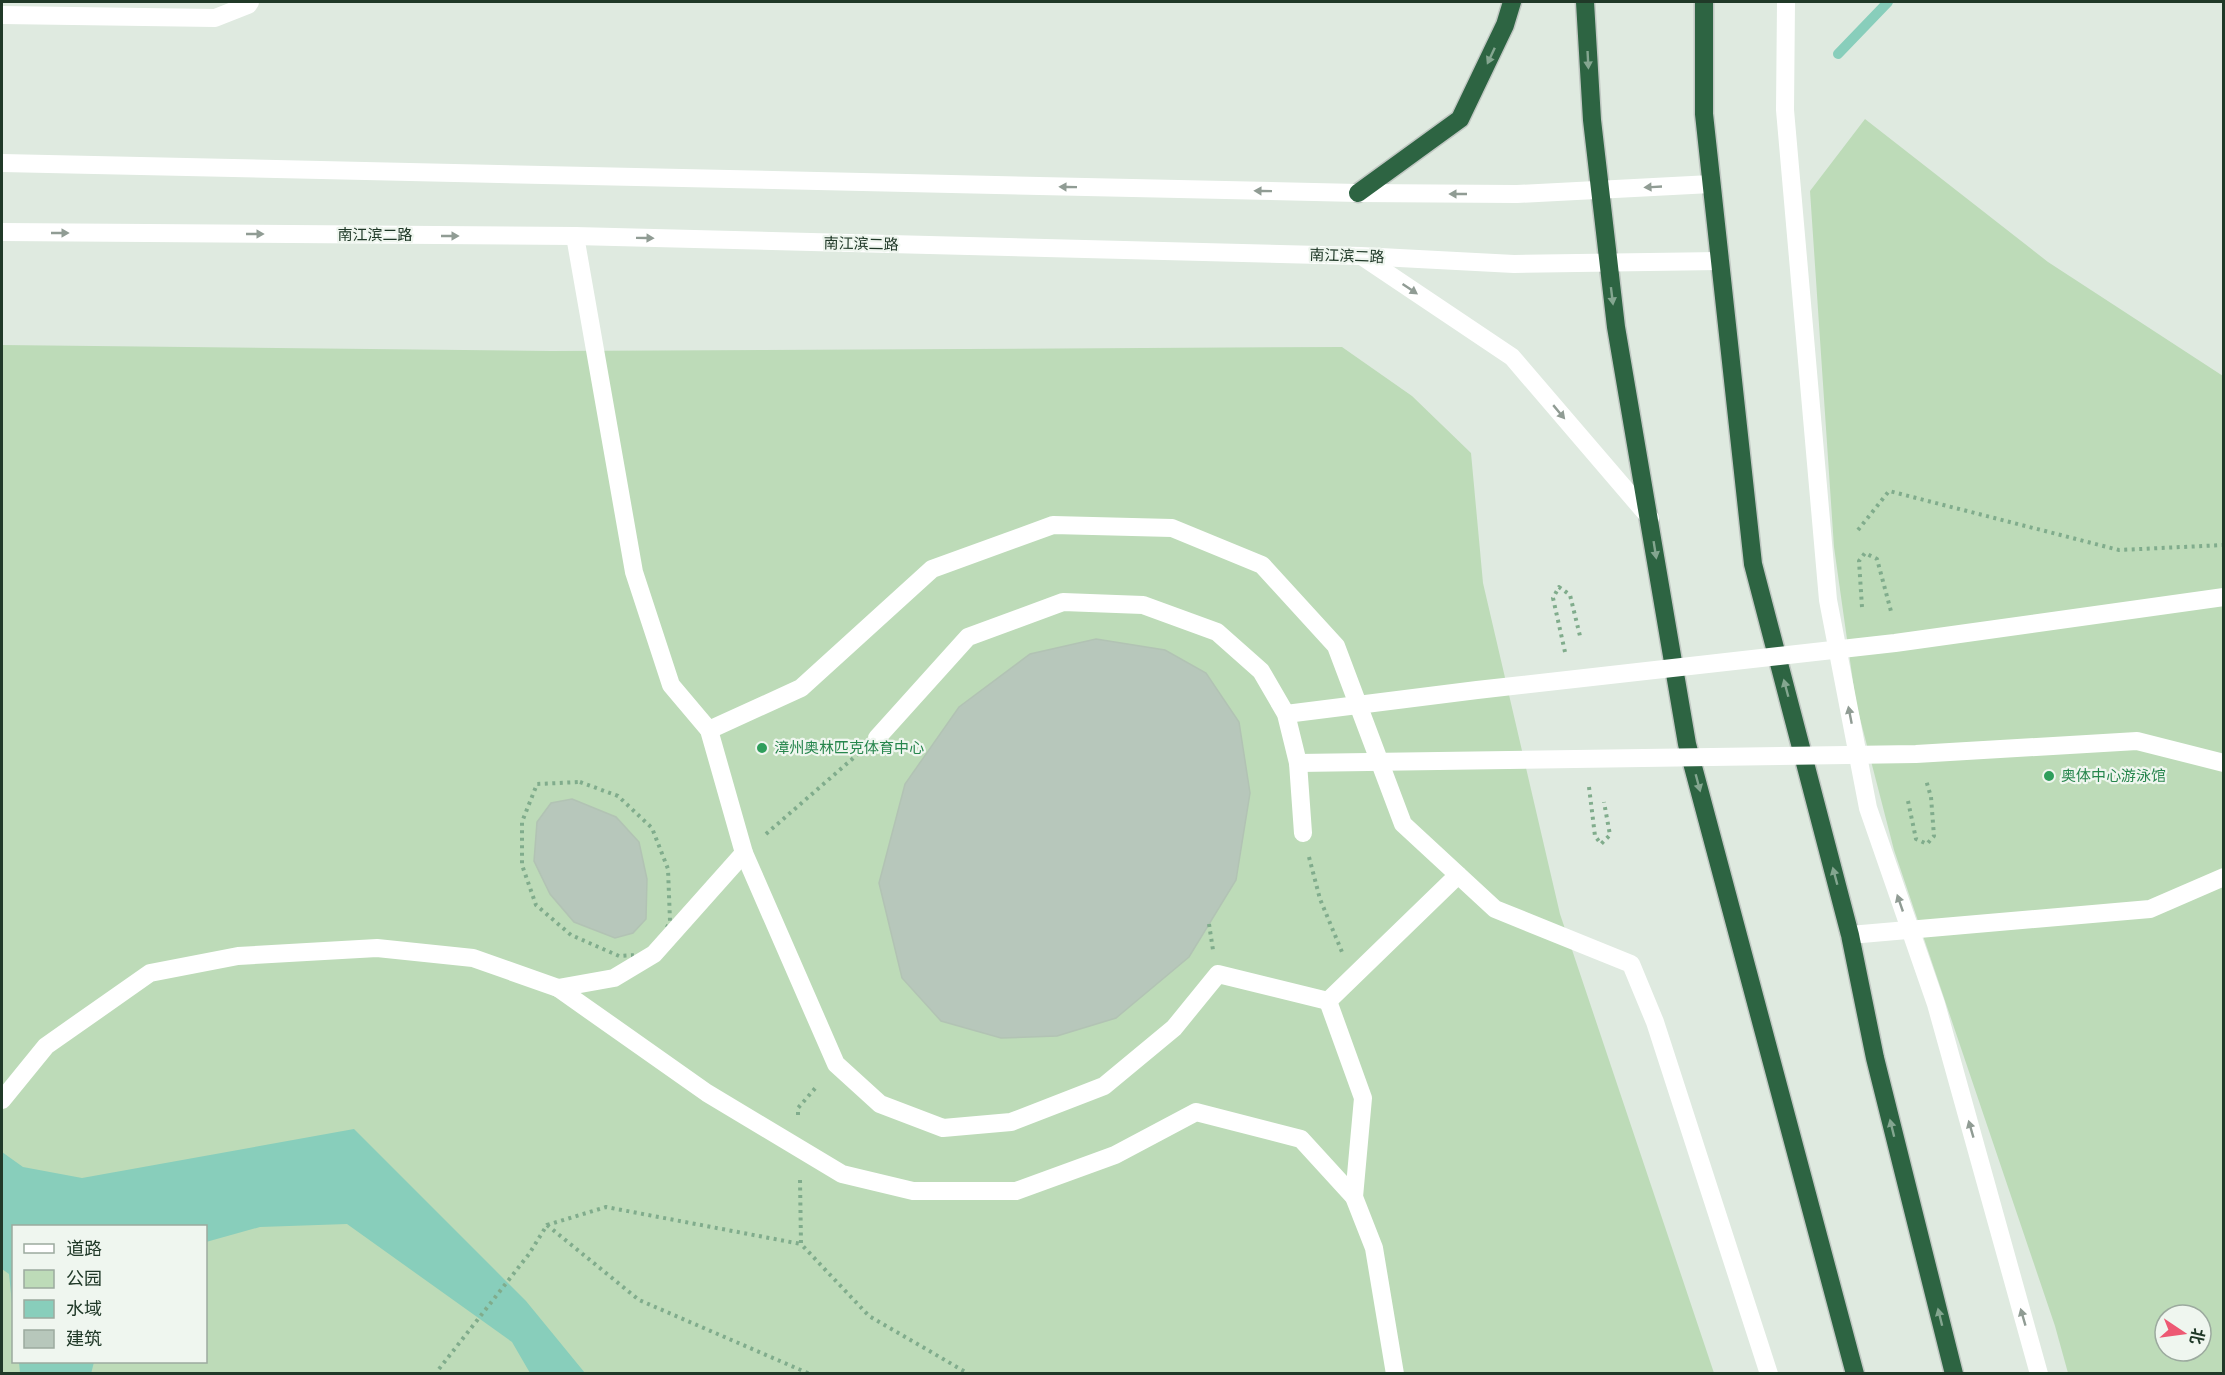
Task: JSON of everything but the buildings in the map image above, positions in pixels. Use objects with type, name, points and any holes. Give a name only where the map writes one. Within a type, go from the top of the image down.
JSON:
[{"type":"highway","points":[[1358,193],[1460,119],[1505,25],[1512,2]]},
{"type":"highway","points":[[1585,2],[1592,120],[1616,327],[1687,744],[1855,1374]]},
{"type":"highway","points":[[1704,2],[1704,114],[1754,564],[1850,935],[1875,1059],[1954,1374]]},
{"type":"street","points":[[2,15],[215,18],[248,5],[250,2]]},
{"type":"street","points":[[1504,2],[1505,25]]},
{"type":"street","points":[[1786,2],[1785,111],[1828,600],[1868,808],[1936,1004],[2039,1374]]},
{"type":"street","points":[[2,163],[1358,193],[1517,194],[1711,184]]},
{"type":"street","name":"南江滨二路","points":[[2,232],[575,236],[1361,256],[1514,264],[1720,261]]},
{"type":"street","points":[[575,236],[634,572],[672,685],[709,730],[744,853],[836,1064],[880,1104],[943,1128],[1011,1122],[1104,1086],[1174,1028],[1218,974],[1328,1001]]},
{"type":"street","points":[[1361,256],[1512,357],[1650,518]]},
{"type":"street","points":[[709,730],[801,688],[932,569],[1053,525],[1172,528],[1262,565],[1336,646],[1403,824],[1495,909],[1631,964],[1655,1022],[1769,1374]]},
{"type":"street","points":[[1286,714],[1895,643],[2223,597]]},
{"type":"street","points":[[876,738],[968,637],[1063,602],[1143,605],[1217,632],[1261,671],[1286,714],[1298,763],[1303,833]]},
{"type":"street","points":[[1298,763],[1916,754],[2137,741],[2223,763]]},
{"type":"street","points":[[558,988],[614,978],[654,954],[744,853]]},
{"type":"street","points":[[1328,1001],[1458,874]]},
{"type":"street","points":[[1850,935],[2150,909],[2223,877]]},
{"type":"street","points":[[2,1100],[46,1046],[150,973],[238,956],[377,948],[473,958],[558,988],[707,1093],[842,1174],[913,1191],[1016,1191],[1115,1155],[1196,1112],[1301,1139],[1354,1197],[1374,1248],[1395,1374]]},
{"type":"street","points":[[1328,1001],[1363,1098],[1354,1197]]},
{"type":"path","points":[[1858,531],[1889,491],[2119,550],[2223,545]]},
{"type":"path","points":[[1862,608],[1858,561],[1865,553],[1877,559],[1888,597],[1895,643]]},
{"type":"path","points":[[1571,679],[1553,598],[1559,587],[1570,594],[1580,636]]},
{"type":"path","points":[[744,853],[876,738]]},
{"type":"path","points":[[1908,801],[1916,839],[1927,844],[1934,836],[1931,797],[1916,754]]},
{"type":"path","points":[[1585,759],[1595,836],[1601,844],[1610,835],[1604,802]]},
{"type":"path","points":[[580,782],[618,796],[652,828],[668,869],[670,921],[654,954],[618,956],[571,935],[536,905],[522,865],[522,822],[537,784],[580,782]]},
{"type":"path","points":[[1303,833],[1320,899],[1352,977]]},
{"type":"path","points":[[801,1244],[798,1108],[836,1064]]},
{"type":"path","points":[[440,1369],[529,1254],[547,1225],[606,1207],[801,1244],[869,1316],[969,1374]]},
{"type":"path","points":[[547,1225],[639,1300],[810,1374]]},
{"type":"green space","name":"奥体中心游泳馆","points":[[1865,119],[2048,262],[2223,376],[2223,1373],[2068,1373],[2055,1326],[1894,850],[1856,703],[1834,547],[1810,191]]},
{"type":"green space","name":"漳州奥林匹克体育中心","points":[[2,345],[551,351],[1342,347],[1412,396],[1471,453],[1483,583],[1560,914],[1714,1373],[2,1374]]},
{"type":"water","points":[[354,1129],[526,1301],[585,1373],[530,1373],[512,1342],[347,1224],[260,1227],[207,1242],[207,1225],[12,1225],[12,1303],[9,1274],[2,1269],[2,1152],[23,1167],[82,1178]]},
{"type":"water","points":[[19,1363],[94,1363],[91,1374],[20,1373]]},
{"type":"waterway","points":[[1838,54],[1888,2]]},
{"type":"place","name":"漳州奥林匹克体育中心","points":[[762,748]]},
{"type":"place","name":"奥体中心游泳馆","points":[[2049,776]]}]
